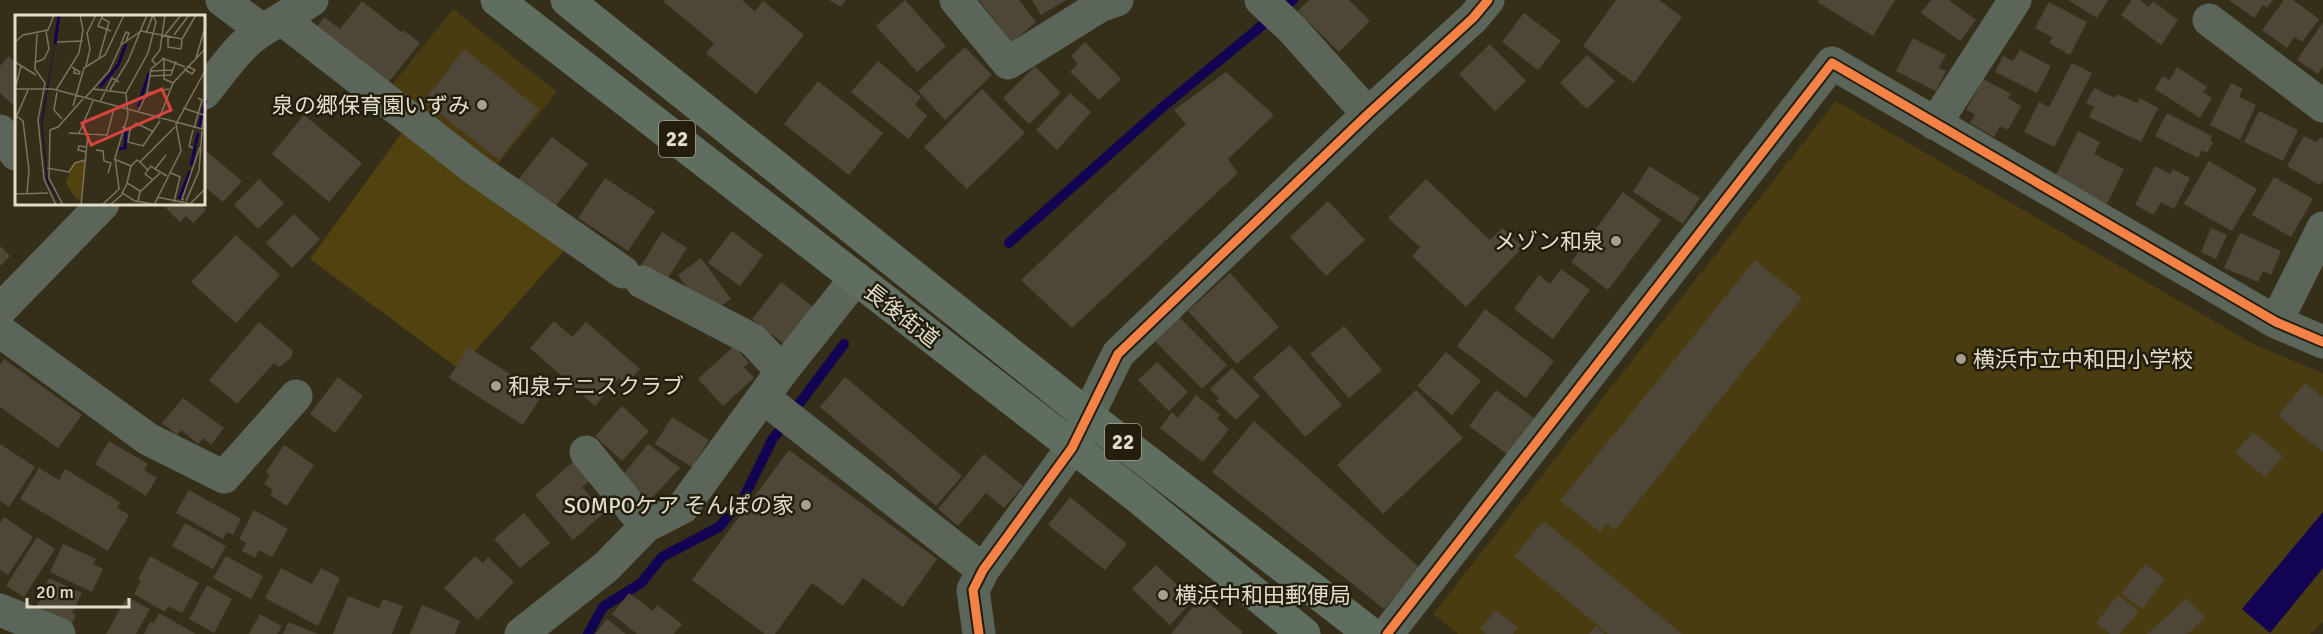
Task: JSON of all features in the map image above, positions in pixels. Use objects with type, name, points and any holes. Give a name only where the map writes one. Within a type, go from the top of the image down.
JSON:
[{"type":"main road","name":"長後街道","points":[[497,0],[1138,497],[1304,634]]},
{"type":"main road","name":"長後街道","points":[[567,0],[1088,416],[1371,634]]},
{"type":"street","points":[[222,0],[272,25],[475,169],[633,277],[753,340],[782,371]]},
{"type":"street","points":[[206,91],[241,50],[272,25],[312,0]]},
{"type":"street","points":[[956,0],[1008,63],[1100,6],[1117,0]]},
{"type":"street","points":[[1262,0],[1368,114]]},
{"type":"street","points":[[979,634],[973,590],[983,570],[1072,448],[1118,354],[1368,114],[1473,18],[1488,0]]},
{"type":"street","points":[[1935,124],[2015,0]]},
{"type":"street","points":[[2209,20],[2323,106]]},
{"type":"street","points":[[1387,634],[1832,63],[2276,322],[2323,342]]},
{"type":"street","points":[[0,131],[15,153]]},
{"type":"street","points":[[0,310],[86,209]]},
{"type":"street","points":[[2276,322],[2323,228]]},
{"type":"street","points":[[535,630],[606,567],[646,526],[683,507],[769,401],[782,371],[856,278]]},
{"type":"street","points":[[0,331],[148,439],[224,477],[296,396]]},
{"type":"street","points":[[769,401],[983,570]]},
{"type":"street","points":[[586,452],[646,526]]},
{"type":"street","points":[[0,610],[40,630]]},
{"type":"shaded area","points":[[453,9],[557,92],[493,170],[388,90]]},
{"type":"shaded area","name":"横浜市立中和田小学校","points":[[1836,101],[2255,345],[2323,373],[2323,622],[2310,634],[1458,634],[1433,614]]},
{"type":"shaded area","points":[[406,127],[568,246],[459,369],[310,259]]},
{"type":"shaded area","points":[[2323,512],[2323,568],[2270,633],[2242,609]]},
{"type":"building","points":[[665,0],[742,0],[755,11],[763,1],[804,35],[756,94],[706,53],[714,43],[664,2]]},
{"type":"building","points":[[829,0],[846,0],[841,7]]},
{"type":"building","points":[[905,0],[946,46],[917,72],[876,26]]},
{"type":"building","points":[[979,0],[1019,0],[1036,22],[1012,42]]},
{"type":"building","points":[[1032,0],[1066,0],[1041,15]]},
{"type":"building","points":[[1309,0],[1349,0],[1370,21],[1339,52],[1298,11]]},
{"type":"building","points":[[1616,0],[1659,0],[1682,17],[1634,83],[1583,46]]},
{"type":"building","points":[[1819,0],[1895,0],[1873,36],[1817,2]]},
{"type":"building","points":[[1931,0],[1949,0],[1976,20],[1960,41],[1921,13]]},
{"type":"building","points":[[2068,0],[2108,0],[2097,18]]},
{"type":"building","points":[[2132,0],[2140,0],[2149,7],[2153,1],[2178,20],[2161,45],[2121,15]]},
{"type":"building","points":[[2229,0],[2273,0],[2267,8],[2263,5],[2254,18]]},
{"type":"building","points":[[2284,0],[2293,0],[2319,19],[2302,42],[2294,37],[2287,48],[2262,30]]},
{"type":"building","points":[[362,1],[401,32],[403,30],[420,43],[385,87],[314,31],[324,17],[340,29]]},
{"type":"building","points":[[2049,2],[2087,22],[2070,55],[2049,43],[2052,37],[2035,28]]},
{"type":"building","points":[[1524,13],[1561,41],[1538,70],[1502,42]]},
{"type":"building","points":[[2323,22],[2323,66],[2318,74],[2297,60]]},
{"type":"building","points":[[1913,38],[1946,55],[1939,68],[1946,71],[1936,91],[1896,71]]},
{"type":"building","points":[[1085,42],[1121,79],[1099,100],[1070,72],[1078,64],[1071,56]]},
{"type":"building","points":[[1490,44],[1526,81],[1495,111],[1459,74]]},
{"type":"building","points":[[965,47],[992,75],[945,120],[918,91]]},
{"type":"building","name":"泉の郷保育園いずみ","points":[[464,49],[539,109],[499,160],[424,101]]},
{"type":"building","points":[[2020,50],[2051,66],[2037,93],[1995,72],[2003,56],[2013,61]]},
{"type":"building","points":[[1587,55],[1615,81],[1587,109],[1560,83]]},
{"type":"building","points":[[9,56],[15,62],[15,107],[0,93],[0,66]]},
{"type":"building","points":[[878,61],[921,97],[915,105],[927,116],[908,139],[851,92]]},
{"type":"building","points":[[2072,63],[2092,73],[2054,147],[2024,132],[2039,102],[2049,107]]},
{"type":"building","points":[[1035,66],[1061,93],[1029,124],[1003,98]]},
{"type":"building","points":[[2177,67],[2207,87],[2203,92],[2212,98],[2200,118],[2155,89],[2163,76],[2170,80]]},
{"type":"building","points":[[1226,72],[1274,115],[1228,159],[1238,173],[1072,328],[1021,280],[1186,124],[1174,110]]},
{"type":"building","points":[[1983,79],[2011,94],[2008,98],[2021,106],[2008,130],[2000,126],[1994,137],[1970,123],[1975,114],[1966,110]]},
{"type":"building","points":[[818,81],[883,133],[849,175],[784,124]]},
{"type":"building","points":[[2231,83],[2243,89],[2239,97],[2256,105],[2240,140],[2210,125]]},
{"type":"building","points":[[2094,88],[2115,98],[2117,94],[2137,103],[2140,98],[2158,108],[2141,142],[2089,117],[2094,107],[2086,103]]},
{"type":"building","points":[[982,89],[1025,133],[967,189],[924,147]]},
{"type":"building","points":[[1070,93],[1091,112],[1057,150],[1036,130]]},
{"type":"building","points":[[2259,111],[2298,130],[2283,161],[2244,142]]},
{"type":"building","points":[[2167,113],[2212,136],[2210,140],[2213,142],[2207,153],[2202,150],[2198,158],[2155,136]]},
{"type":"building","points":[[304,115],[362,163],[329,202],[272,154]]},
{"type":"building","points":[[2078,131],[2100,142],[2094,154],[2124,169],[2107,204],[2055,177]]},
{"type":"building","points":[[2304,136],[2317,142],[2320,137],[2323,139],[2323,180],[2320,185],[2287,166]]},
{"type":"building","points":[[552,137],[588,164],[554,208],[518,180]]},
{"type":"building","points":[[206,151],[242,181],[223,202],[206,188]]},
{"type":"building","points":[[2209,161],[2257,189],[2232,231],[2184,204]]},
{"type":"building","points":[[1649,166],[1700,198],[1683,224],[1633,192]]},
{"type":"building","points":[[2155,166],[2170,174],[2173,169],[2190,178],[2174,209],[2161,202],[2154,215],[2135,205]]},
{"type":"building","points":[[2274,177],[2313,199],[2291,237],[2252,215]]},
{"type":"building","points":[[605,178],[655,211],[628,251],[578,218]]},
{"type":"building","points":[[259,179],[284,203],[258,229],[234,205]]},
{"type":"building","points":[[1426,179],[1490,240],[1502,228],[1523,247],[1466,307],[1412,256],[1420,247],[1388,218]]},
{"type":"building","name":"メゾン和泉","points":[[1623,192],[1661,220],[1608,290],[1571,262]]},
{"type":"building","points":[[1328,201],[1365,240],[1326,276],[1290,237]]},
{"type":"building","points":[[164,206],[202,206],[206,210],[193,223],[186,216],[180,222]]},
{"type":"building","points":[[294,214],[320,239],[292,268],[266,243]]},
{"type":"building","points":[[2211,228],[2227,235],[2216,259],[2201,252]]},
{"type":"building","points":[[732,231],[763,255],[740,286],[708,263]]},
{"type":"building","points":[[662,232],[687,248],[664,284],[639,269]]},
{"type":"building","points":[[2240,233],[2281,251],[2271,275],[2263,271],[2258,282],[2224,268]]},
{"type":"building","points":[[236,235],[280,275],[236,323],[191,282]]},
{"type":"building","points":[[0,246],[10,256],[0,266]]},
{"type":"building","points":[[701,258],[731,299],[713,312],[698,292],[693,295],[678,275]]},
{"type":"building","points":[[1755,260],[1802,298],[1615,530],[1606,524],[1600,532],[1560,501]]},
{"type":"building","points":[[1561,269],[1590,290],[1553,339],[1514,309],[1539,275],[1550,284]]},
{"type":"building","points":[[1230,273],[1279,327],[1237,364],[1188,311]]},
{"type":"building","points":[[781,282],[813,307],[784,344],[752,319]]},
{"type":"building","name":"メゾン和泉","points":[[1485,309],[1554,361],[1526,398],[1457,346]]},
{"type":"building","points":[[1178,316],[1227,365],[1202,389],[1154,340]]},
{"type":"building","points":[[554,321],[572,337],[586,322],[640,369],[626,384],[619,378],[595,406],[530,348]]},
{"type":"building","points":[[259,322],[293,351],[291,358],[279,367],[274,363],[237,404],[209,380]]},
{"type":"building","points":[[1344,326],[1382,370],[1349,398],[1310,354]]},
{"type":"building","points":[[1290,345],[1342,405],[1305,437],[1253,377]]},
{"type":"building","points":[[734,346],[749,363],[744,367],[754,378],[723,406],[698,379]]},
{"type":"building","name":"和泉テニスクラブ","points":[[468,347],[542,395],[523,425],[449,378]]},
{"type":"building","points":[[1446,352],[1481,381],[1452,415],[1417,386]]},
{"type":"building","points":[[4,359],[82,415],[58,448],[0,407],[0,365]]},
{"type":"building","points":[[1157,362],[1188,392],[1169,411],[1138,380]]},
{"type":"building","points":[[1232,368],[1260,396],[1236,420],[1216,401],[1219,398],[1210,389]]},
{"type":"building","points":[[338,377],[363,396],[335,433],[310,414]]},
{"type":"building","points":[[845,377],[962,476],[936,506],[820,407]]},
{"type":"building","points":[[2305,383],[2323,397],[2323,452],[2278,416]]},
{"type":"building","points":[[1416,390],[1463,438],[1383,514],[1337,465]]},
{"type":"building","points":[[1496,390],[1534,418],[1507,454],[1469,426]]},
{"type":"building","points":[[1196,395],[1220,415],[1217,419],[1229,429],[1203,462],[1160,428],[1172,412],[1178,418]]},
{"type":"building","points":[[183,398],[224,428],[211,445],[203,438],[198,444],[181,430],[177,435],[162,423]]},
{"type":"building","points":[[622,406],[649,431],[622,461],[595,436]]},
{"type":"building","points":[[672,417],[709,440],[692,467],[655,444]]},
{"type":"building","points":[[1254,421],[1420,568],[1384,609],[1212,472]]},
{"type":"building","points":[[2253,432],[2283,456],[2265,477],[2235,453]]},
{"type":"building","points":[[109,441],[148,464],[144,470],[157,478],[146,496],[95,464]]},
{"type":"building","points":[[0,444],[35,467],[9,507],[0,501]]},
{"type":"building","points":[[648,444],[680,468],[650,500],[622,476]]},
{"type":"building","points":[[284,445],[314,465],[287,506],[270,495],[273,490],[264,484],[270,475],[266,472]]},
{"type":"building","name":"SOMPOケア そんぽの家","points":[[789,450],[937,559],[903,607],[863,578],[843,606],[812,583],[775,634],[765,634],[692,580]]},
{"type":"building","points":[[984,454],[1023,486],[1004,508],[986,493],[958,526],[938,509]]},
{"type":"building","points":[[574,461],[591,480],[582,487],[604,513],[573,540],[535,495]]},
{"type":"building","points":[[39,468],[59,480],[65,469],[120,502],[117,508],[129,515],[108,551],[20,499]]},
{"type":"building","points":[[189,490],[241,519],[233,535],[227,532],[223,539],[176,513]]},
{"type":"building","points":[[1070,497],[1127,544],[1105,570],[1048,525]]},
{"type":"building","points":[[254,510],[288,529],[272,557],[259,550],[255,558],[242,551],[246,543],[239,539]]},
{"type":"building","points":[[524,513],[550,543],[520,568],[494,539]]},
{"type":"building","points":[[4,517],[33,537],[8,575],[0,570],[0,523]]},
{"type":"building","points":[[1544,521],[1682,634],[1608,634],[1514,556]]},
{"type":"building","points":[[185,523],[226,546],[213,569],[172,546]]},
{"type":"building","points":[[37,537],[55,549],[24,597],[6,586]]},
{"type":"building","points":[[63,544],[96,559],[93,564],[103,569],[92,592],[50,572]]},
{"type":"building","points":[[150,556],[199,583],[182,613],[168,606],[165,612],[134,594],[141,581],[138,579]]},
{"type":"building","points":[[226,556],[263,576],[251,599],[213,578]]},
{"type":"building","points":[[475,556],[483,563],[488,557],[514,582],[478,620],[444,588]]},
{"type":"building","points":[[2145,564],[2165,579],[2142,609],[2122,593]]},
{"type":"building","name":"横浜中和田郵便局","points":[[1156,565],[1193,600],[1170,625],[1132,589]]},
{"type":"building","points":[[281,568],[312,584],[321,568],[340,578],[318,626],[265,598]]},
{"type":"building","points":[[49,578],[82,593],[72,613],[76,615],[71,626],[37,606]]},
{"type":"building","points":[[207,585],[232,599],[214,633],[189,619]]},
{"type":"building","points":[[629,593],[653,611],[657,605],[682,624],[674,634],[637,634],[612,614]]},
{"type":"building","points":[[2118,595],[2139,611],[2120,634],[2110,634],[2096,623]]},
{"type":"building","points":[[348,596],[379,608],[383,599],[403,606],[392,634],[333,634]]},
{"type":"building","points":[[127,597],[150,609],[136,634],[106,634]]},
{"type":"building","points":[[1201,597],[1243,632],[1241,634],[1171,634]]},
{"type":"building","points":[[2187,598],[2205,618],[2187,634],[2147,634]]},
{"type":"building","points":[[422,605],[460,621],[455,634],[410,634]]},
{"type":"building","points":[[1496,610],[1518,628],[1513,634],[1485,634],[1480,629]]},
{"type":"building","points":[[159,613],[196,634],[144,634],[150,622],[154,623]]},
{"type":"building","points":[[260,614],[282,626],[277,634],[249,634]]},
{"type":"building","points":[[607,619],[626,634],[595,634]]},
{"type":"building","points":[[288,622],[318,634],[283,634]]},
{"type":"building","points":[[1596,626],[1605,634],[1589,634]]},
{"type":"waterway","points":[[1009,243],[1164,106],[1293,0]]},
{"type":"waterway","points":[[588,634],[603,607],[641,583],[662,557],[719,527],[743,499],[772,440],[844,344]]},
{"type":"cycle path","points":[[979,634],[973,590],[983,570],[1072,448],[1118,354],[1368,114],[1473,18],[1488,0]]},
{"type":"cycle path","points":[[1387,634],[1832,63],[2276,322],[2323,342]]},
{"type":"place","name":"泉の郷保育園いずみ","points":[[482,105]]},
{"type":"place","name":"メゾン和泉","points":[[1616,241]]},
{"type":"place","name":"横浜市立中和田小学校","points":[[1961,359]]},
{"type":"place","name":"和泉テニスクラブ","points":[[496,386]]},
{"type":"place","name":"SOMPOケア そんぽの家","points":[[806,505]]},
{"type":"place","name":"横浜中和田郵便局","points":[[1163,595]]}]
